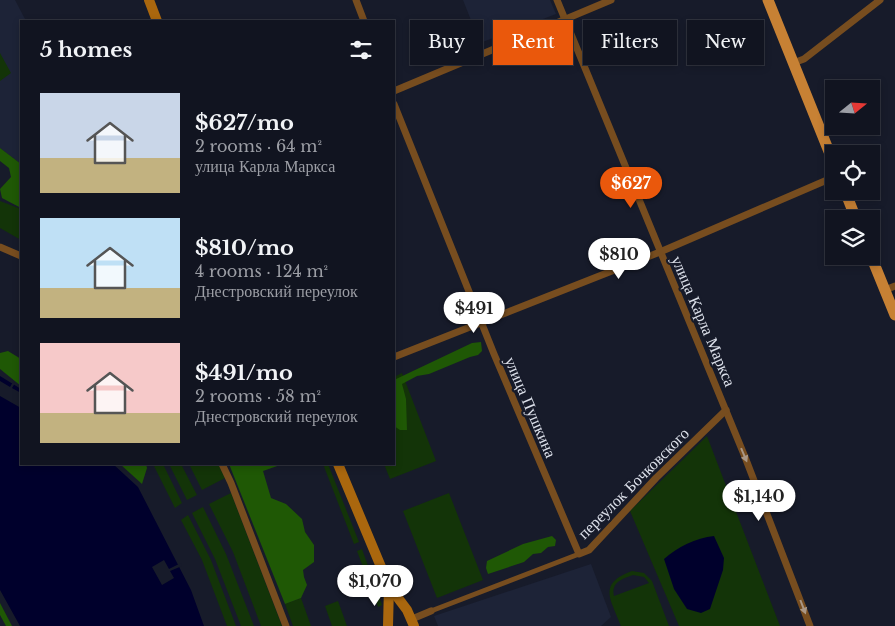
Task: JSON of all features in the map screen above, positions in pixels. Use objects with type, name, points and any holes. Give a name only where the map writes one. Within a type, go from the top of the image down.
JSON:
[{"type":"main road","points":[[149,0],[157,20]]},
{"type":"main road","points":[[768,0],[826,145]]},
{"type":"main road","points":[[876,265],[890,288],[895,315]]},
{"type":"main road","points":[[338,465],[389,586],[413,622]]},
{"type":"main road","points":[[388,626],[389,586]]},
{"type":"street","points":[[356,0],[364,20]]},
{"type":"street","name":"улица Карла Маркса","points":[[557,0],[565,20]]},
{"type":"street","points":[[565,20],[611,0]]},
{"type":"street","points":[[793,63],[804,59],[880,0]]},
{"type":"street","name":"улица Карла Маркса","points":[[573,40],[726,410],[810,626]]},
{"type":"street","points":[[395,91],[493,50]]},
{"type":"street","name":"улица Пушкина","points":[[395,107],[481,322],[579,554]]},
{"type":"street","points":[[395,357],[660,252],[825,181]]},
{"type":"street","points":[[0,247],[20,256]]},
{"type":"street","name":"переулок Бочковского","points":[[413,622],[431,611],[588,550],[656,478],[726,410]]},
{"type":"street","points":[[222,465],[286,626]]},
{"type":"shaded area","points":[[0,0],[15,0],[25,20],[20,20],[20,163],[0,148]]},
{"type":"shaded area","points":[[463,0],[550,0],[556,14],[540,20],[493,20],[493,38],[483,42],[483,20],[471,20]]},
{"type":"shaded area","points":[[591,564],[611,617],[601,626],[438,626],[434,616]]},
{"type":"green space","points":[[0,53],[11,73],[0,81]]},
{"type":"green space","points":[[0,148],[20,163],[20,207],[2,198],[0,189],[11,177],[9,168],[0,161]]},
{"type":"green space","points":[[0,201],[20,209],[20,239],[0,228]]},
{"type":"green space","points":[[481,342],[482,351],[478,355],[429,374],[417,376],[402,384],[406,399],[407,430],[400,430],[395,427],[395,380],[472,343]]},
{"type":"green space","points":[[8,351],[20,358],[20,385],[0,369],[0,353]]},
{"type":"green space","points":[[402,373],[436,461],[390,479],[384,465],[395,465],[395,376]]},
{"type":"green space","points":[[707,436],[780,626],[679,626],[630,511]]},
{"type":"green space","points":[[121,465],[146,465],[142,484]]},
{"type":"green space","points":[[154,465],[163,465],[182,503],[175,508]]},
{"type":"green space","points":[[170,465],[182,465],[197,495],[187,500]]},
{"type":"green space","points":[[190,465],[218,465],[225,478],[202,490]]},
{"type":"green space","points":[[229,465],[280,465],[263,471],[271,498],[286,504],[302,519],[305,532],[314,545],[314,562],[303,570],[307,585],[301,598],[285,604]]},
{"type":"green space","points":[[323,465],[328,465],[359,542],[354,544]]},
{"type":"green space","points":[[231,493],[282,626],[261,626],[233,552],[209,504]]},
{"type":"green space","points":[[449,493],[483,580],[437,598],[403,511]]},
{"type":"green space","points":[[203,507],[226,554],[254,626],[241,626],[215,559],[192,513]]},
{"type":"green space","points":[[188,515],[211,560],[236,626],[227,626],[202,560],[181,520]]},
{"type":"green space","points":[[552,536],[556,540],[555,546],[548,547],[541,553],[533,554],[524,562],[488,574],[486,568],[487,561],[523,544]]},
{"type":"green space","points":[[362,549],[382,605],[378,607],[357,551]]},
{"type":"green space","points":[[632,571],[644,573],[652,581],[669,626],[621,626],[610,593],[614,581]],"holes":[[[633,575],[644,577],[649,583],[614,596],[614,587],[621,580]]]},
{"type":"green space","points":[[301,598],[311,626],[293,626],[285,604]]},
{"type":"green space","points":[[338,601],[347,626],[332,626],[325,606]]},
{"type":"green space","points":[[0,603],[12,626],[6,626],[0,615]]},
{"type":"water","points":[[0,376],[20,388],[20,465],[114,465],[138,487],[191,590],[204,626],[20,626],[0,590]]},
{"type":"water","points":[[714,536],[724,558],[723,570],[710,609],[701,613],[687,609],[674,589],[664,559],[687,544]]},
{"type":"pier","points":[[0,381],[10,387],[13,382],[15,383],[12,388],[20,392],[20,407],[0,396]]},
{"type":"pier","points":[[164,560],[169,569],[181,563],[182,566],[170,571],[174,578],[162,585],[152,567]]}]
